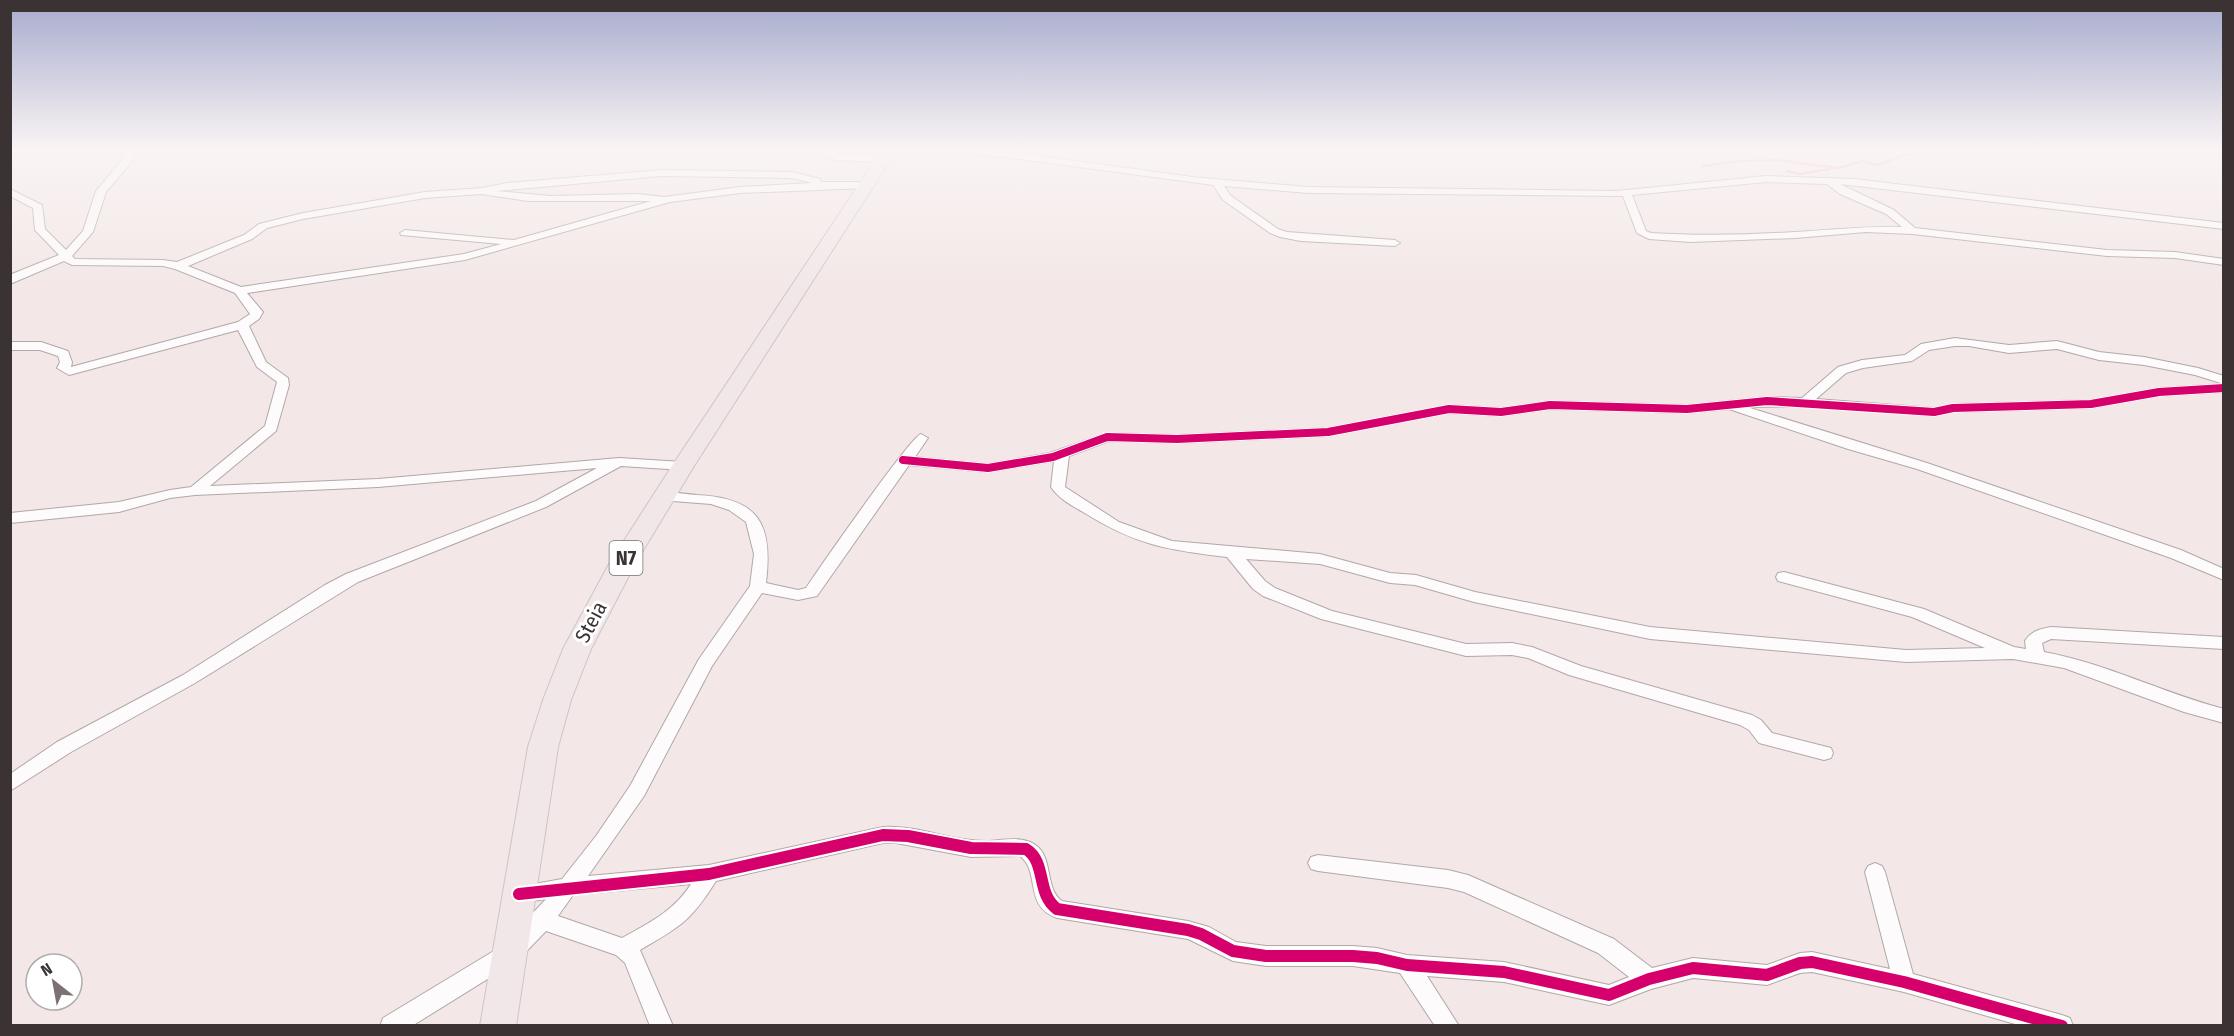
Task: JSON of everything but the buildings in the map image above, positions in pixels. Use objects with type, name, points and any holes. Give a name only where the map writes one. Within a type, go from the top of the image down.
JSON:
[{"type":"main road","name":"Steia","points":[[498,1026],[543,747],[557,700],[577,649],[600,603],[683,466],[768,340],[860,196]]},
{"type":"street","points":[[18,196],[38,207],[40,230],[70,261],[76,263],[156,263],[178,266],[240,291],[355,272],[453,260],[669,199],[690,196]]},
{"type":"street","points":[[12,277],[66,256],[89,230],[99,196]]},
{"type":"street","points":[[178,266],[248,237],[263,226],[303,216],[417,196]]},
{"type":"street","points":[[505,196],[518,199],[614,196]]},
{"type":"street","points":[[632,196],[669,199]]},
{"type":"street","points":[[1226,196],[1284,235],[1311,239],[1395,243]]},
{"type":"street","points":[[1628,196],[1642,233],[1649,236],[1690,239],[1866,230],[1912,231],[2107,253],[2167,254],[2223,262]]},
{"type":"street","points":[[1854,196],[1890,213],[1912,231]]},
{"type":"street","points":[[1976,196],[2223,226]]},
{"type":"street","points":[[405,232],[522,242]]},
{"type":"street","points":[[10,346],[41,346],[64,354],[66,362],[63,368],[75,370],[242,325],[257,312],[244,299],[240,291]]},
{"type":"street","points":[[195,491],[272,426],[283,381],[261,364],[242,325]]},
{"type":"street","points":[[1805,402],[1842,370],[1862,364],[1908,358],[1924,347],[1955,342],[2009,349],[2057,345],[2099,356],[2144,361],[2198,372],[2223,380]]},
{"type":"street","points":[[903,460],[988,468],[1062,454],[1107,437],[1177,439],[1328,432],[1449,409],[1492,412],[1551,405],[1679,409],[1767,401],[1934,412],[1953,408],[2091,404],[2158,392],[2223,388]]},
{"type":"street","points":[[1728,405],[1922,466],[2176,554],[2223,575]]},
{"type":"street","points":[[758,587],[798,596],[811,592],[903,460],[921,438]]},
{"type":"street","points":[[1062,454],[1059,491],[1106,521],[1153,541],[1232,553],[1320,559],[1390,578],[1416,580],[1474,597],[1650,633],[1906,656],[2013,653],[2080,666],[2223,716]]},
{"type":"street","points":[[11,519],[119,507],[170,494],[195,491],[378,483],[620,462],[683,466]]},
{"type":"street","points":[[10,784],[64,747],[189,679],[331,589],[352,578],[540,504],[620,462]]},
{"type":"street","points":[[391,1026],[510,953],[542,920],[603,842],[637,791],[705,663],[758,587],[762,554],[757,529],[752,519],[734,507],[713,500],[665,497]]},
{"type":"street","points":[[1232,553],[1259,585],[1269,592],[1327,615],[1466,651],[1512,649],[1532,653],[1575,671],[1746,720],[1755,725],[1767,738],[1824,753]]},
{"type":"street","points":[[1784,578],[1918,613],[2013,653]]},
{"type":"street","points":[[2036,657],[2033,641],[2040,635],[2051,633],[2223,644]]},
{"type":"street","points":[[519,894],[568,887],[709,874],[893,834],[974,849],[1020,848],[1029,850],[1047,901],[1057,909],[1188,930],[1201,934],[1233,951],[1266,956],[1353,956],[1377,958],[1407,965],[1504,972],[1609,995],[1649,979],[1693,968],[1767,975],[1800,963],[1812,962],[1904,982],[2062,1026]]},
{"type":"street","points":[[1318,862],[1448,879],[1468,884],[1606,946],[1649,979]]},
{"type":"street","points":[[1875,872],[1904,982]]},
{"type":"street","points":[[623,948],[669,923],[690,904],[709,874]]},
{"type":"street","points":[[542,920],[623,948],[633,957],[662,1026]]},
{"type":"street","points":[[1407,965],[1448,1026]]},
{"type":"cycle path","points":[[903,460],[988,468],[1053,457],[1107,437],[1177,439],[1328,432],[1449,409],[1501,412],[1550,405],[1687,409],[1767,401],[1934,412],[1953,408],[2091,404],[2159,392],[2224,388]]},
{"type":"cycle path","points":[[519,894],[709,874],[896,834],[971,848],[1026,849],[1038,865],[1046,897],[1057,909],[1188,930],[1201,934],[1233,951],[1266,956],[1353,956],[1377,958],[1407,965],[1504,972],[1609,995],[1649,979],[1693,968],[1767,975],[1800,963],[1812,962],[1904,982],[2062,1026]]}]
